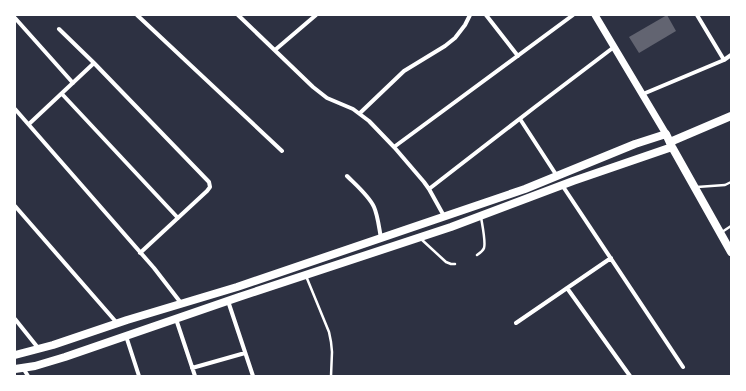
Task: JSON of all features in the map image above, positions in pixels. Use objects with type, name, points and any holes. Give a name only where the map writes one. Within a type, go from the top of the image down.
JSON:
[{"type":"main road","points":[[19,368],[35,366],[65,357],[480,216],[671,145],[731,116]]},
{"type":"main road","points":[[15,355],[39,349],[117,323],[237,287],[526,189],[635,144],[666,134],[694,188],[731,252]]},
{"type":"street","points":[[137,15],[282,151]]},
{"type":"street","points":[[238,15],[313,87],[327,98],[360,113],[394,147],[429,189],[444,216]]},
{"type":"street","points":[[275,50],[316,15]]},
{"type":"street","points":[[360,113],[404,71],[445,46],[455,38],[465,25],[470,15]]},
{"type":"street","points":[[486,15],[518,56]]},
{"type":"street","points":[[394,147],[573,15]]},
{"type":"street","points":[[595,15],[666,134]]},
{"type":"street","points":[[697,15],[724,60]]},
{"type":"street","points":[[15,18],[73,83]]},
{"type":"street","points":[[59,29],[209,182],[210,187],[207,192],[140,253]]},
{"type":"street","points":[[429,189],[614,47]]},
{"type":"street","points":[[642,94],[724,60],[731,55]]},
{"type":"street","points":[[29,124],[94,63]]},
{"type":"street","points":[[62,94],[178,218]]},
{"type":"street","points":[[15,109],[154,268],[181,303]]},
{"type":"street","points":[[520,119],[557,176]]},
{"type":"street","points":[[347,176],[374,207],[381,238]]},
{"type":"street","points":[[562,185],[683,367]]},
{"type":"street","points":[[15,206],[117,323]]},
{"type":"street","points":[[516,323],[611,258]]},
{"type":"street","points":[[567,288],[630,376]]},
{"type":"street","points":[[228,301],[253,376]]},
{"type":"street","points":[[15,319],[39,349]]},
{"type":"street","points":[[176,319],[195,376]]},
{"type":"street","points":[[126,336],[139,376]]},
{"type":"street","points":[[192,368],[245,353]]},
{"type":"street","points":[[19,368],[28,376]]},
{"type":"lane","points":[[694,188],[724,185],[731,182]]},
{"type":"lane","points":[[477,255],[482,252],[484,248],[480,216]]},
{"type":"lane","points":[[720,234],[731,226]]},
{"type":"lane","points":[[419,237],[446,262],[455,264]]},
{"type":"lane","points":[[306,275],[329,332],[332,352],[331,376]]},
{"type":"building","points":[[667,15],[676,31],[639,53],[629,37]]}]
